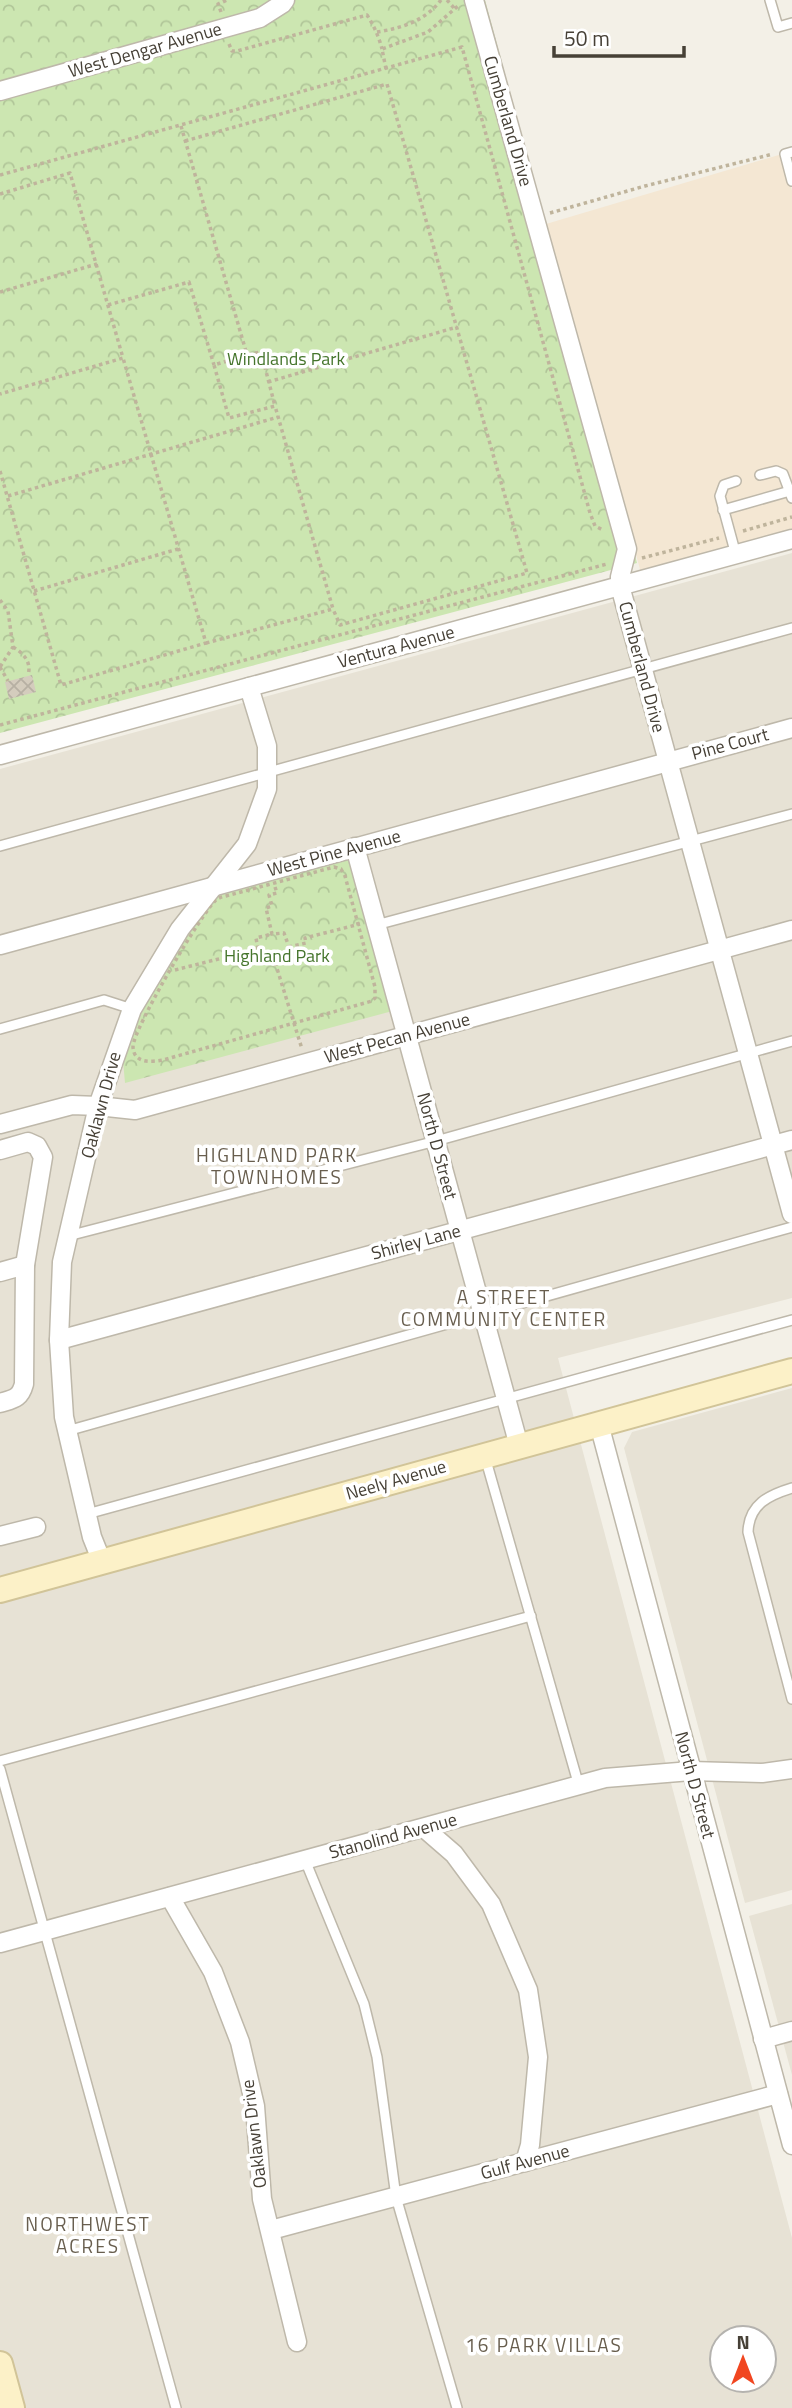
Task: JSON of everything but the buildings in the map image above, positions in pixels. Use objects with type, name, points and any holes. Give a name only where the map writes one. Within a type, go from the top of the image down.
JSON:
[{"type":"street","name":"West Dengar Avenue","points":[[0,91],[260,18],[285,0]]},
{"type":"street","name":"Cumberland Drive","points":[[470,4],[535,216],[627,549],[620,586],[792,1214]]},
{"type":"street","name":"Ventura Avenue","points":[[0,755],[792,539]]},
{"type":"street","name":"Oaklawn Drive","points":[[102,1562],[87,1514],[64,1417],[59,1340],[62,1262],[98,1106],[132,1009],[180,929],[247,844],[267,789],[267,746],[249,687]]},
{"type":"street","name":"Pine Court","points":[[668,761],[792,728]]},
{"type":"street","name":"West Pine Avenue","points":[[0,945],[668,761]]},
{"type":"street","name":"North D Street","points":[[355,847],[370,923],[407,1036],[519,1446]]},
{"type":"street","name":"West Pecan Avenue","points":[[0,1124],[72,1105],[135,1110],[792,930]]},
{"type":"street","name":"Shirley Lane","points":[[59,1340],[792,1140]]},
{"type":"street","points":[[0,1150],[28,1142],[37,1146],[43,1157],[24,1265],[24,1384],[16,1399],[0,1403]]},
{"type":"street","points":[[0,1272],[24,1265]]},
{"type":"street","name":"Neely Avenue","points":[[0,1590],[792,1371]]},
{"type":"street","name":"North D Street","points":[[599,1424],[792,2145]]},
{"type":"street","points":[[0,1536],[36,1528]]},
{"type":"street","name":"Stanolind Avenue","points":[[0,1943],[605,1779],[691,1771],[762,1773],[792,1769]]},
{"type":"street","points":[[424,1828],[454,1854],[491,1903],[528,1990],[538,2057],[530,2145],[525,2162]]},
{"type":"street","name":"Oaklawn Drive","points":[[170,1897],[214,1972],[240,2042],[254,2106],[262,2199],[297,2342]]},
{"type":"street","points":[[763,2039],[792,2031]]},
{"type":"street","name":"Gulf Avenue","points":[[271,2231],[778,2094]]},
{"type":"street","points":[[0,2364],[12,2408]]},
{"type":"lane","points":[[770,0],[778,27],[791,27]]},
{"type":"lane","points":[[792,152],[785,155],[792,181]]},
{"type":"lane","points":[[723,510],[791,494],[783,474],[776,471],[760,475]]},
{"type":"lane","points":[[736,481],[722,488],[720,496],[736,555]]},
{"type":"lane","points":[[0,846],[792,628]]},
{"type":"lane","points":[[370,923],[792,814]]},
{"type":"lane","points":[[0,1029],[104,1000],[132,1009]]},
{"type":"lane","points":[[68,1236],[436,1141],[792,1041]]},
{"type":"lane","points":[[67,1431],[792,1227]]},
{"type":"lane","points":[[87,1514],[792,1320]]},
{"type":"lane","points":[[484,1455],[579,1786]]},
{"type":"lane","points":[[792,1488],[776,1493],[757,1505],[748,1523],[748,1532],[792,1699]]},
{"type":"lane","points":[[0,1761],[531,1616]]},
{"type":"lane","points":[[0,1769],[176,2408]]},
{"type":"lane","points":[[305,1860],[364,2004],[377,2057],[396,2197],[457,2408]]},
{"type":"path","points":[[377,32],[416,21],[433,10],[440,0]]},
{"type":"path","points":[[447,0],[454,8]]},
{"type":"path","points":[[382,50],[428,32],[442,22],[454,8],[470,4]]},
{"type":"path","points":[[231,26],[232,33],[228,38],[232,51],[368,15],[377,32],[387,69]]},
{"type":"path","points":[[0,175],[464,46],[590,513],[595,526],[610,534]]},
{"type":"path","points":[[185,141],[387,84],[527,573],[340,625],[261,352],[214,365]]},
{"type":"path","points":[[181,126],[247,355]]},
{"type":"path","points":[[535,216],[779,153]]},
{"type":"path","points":[[0,194],[70,173],[206,643]]},
{"type":"path","points":[[0,292],[97,264]]},
{"type":"path","points":[[108,305],[189,282],[229,418],[275,406]]},
{"type":"path","points":[[268,382],[457,327]]},
{"type":"path","points":[[0,394],[123,358]]},
{"type":"path","points":[[7,496],[278,418]]},
{"type":"path","points":[[0,471],[61,685],[333,608]]},
{"type":"path","points":[[624,563],[792,517]]},
{"type":"path","points":[[34,591],[178,549]]},
{"type":"path","points":[[0,725],[606,564],[617,562],[609,567],[620,586]]},
{"type":"path","points":[[0,600],[8,611],[12,628],[13,647],[0,667],[8,681]]},
{"type":"path","points":[[13,647],[23,653],[28,662],[29,675]]},
{"type":"path","points":[[330,867],[341,869],[370,923],[376,987],[374,998],[366,1003],[163,1060],[144,1062],[134,1052],[134,1042],[191,934],[214,902],[219,898],[274,882],[330,867]]},
{"type":"path","points":[[272,934],[266,908],[272,906],[269,895],[277,893],[274,882]]},
{"type":"path","points":[[289,947],[306,943],[305,938],[370,923]]},
{"type":"path","points":[[284,933],[289,947],[291,959],[265,963],[258,949],[257,938],[284,933]]},
{"type":"path","points":[[170,972],[258,949]]},
{"type":"path","points":[[275,962],[306,1063]]},
{"type":"shaded area","points":[[782,154],[792,190],[792,532],[641,573],[546,224]]},
{"type":"shaded area","points":[[792,553],[792,1298],[558,1358],[792,2238],[792,2408],[0,2408],[0,769]]},
{"type":"shaded area","points":[[792,1388],[792,1890],[745,1903],[624,1448],[632,1432]]},
{"type":"shaded area","points":[[792,1904],[792,2075],[749,1916]]},
{"type":"green space","name":"Windlands Park","points":[[0,0],[485,0],[637,563],[0,733]]},
{"type":"green space","name":"Highland Park","points":[[355,848],[400,1009],[125,1083],[121,1038],[215,886]]},
{"type":"district","name":"HIGHLAND PARK TOWNHOMES","points":[[277,1166]]},
{"type":"district","name":"A STREET COMMUNITY CENTER","points":[[504,1308]]},
{"type":"district","name":"NORTHWEST ACRES","points":[[88,2235]]},
{"type":"district","name":"16 PARK VILLAS","points":[[544,2345]]}]
